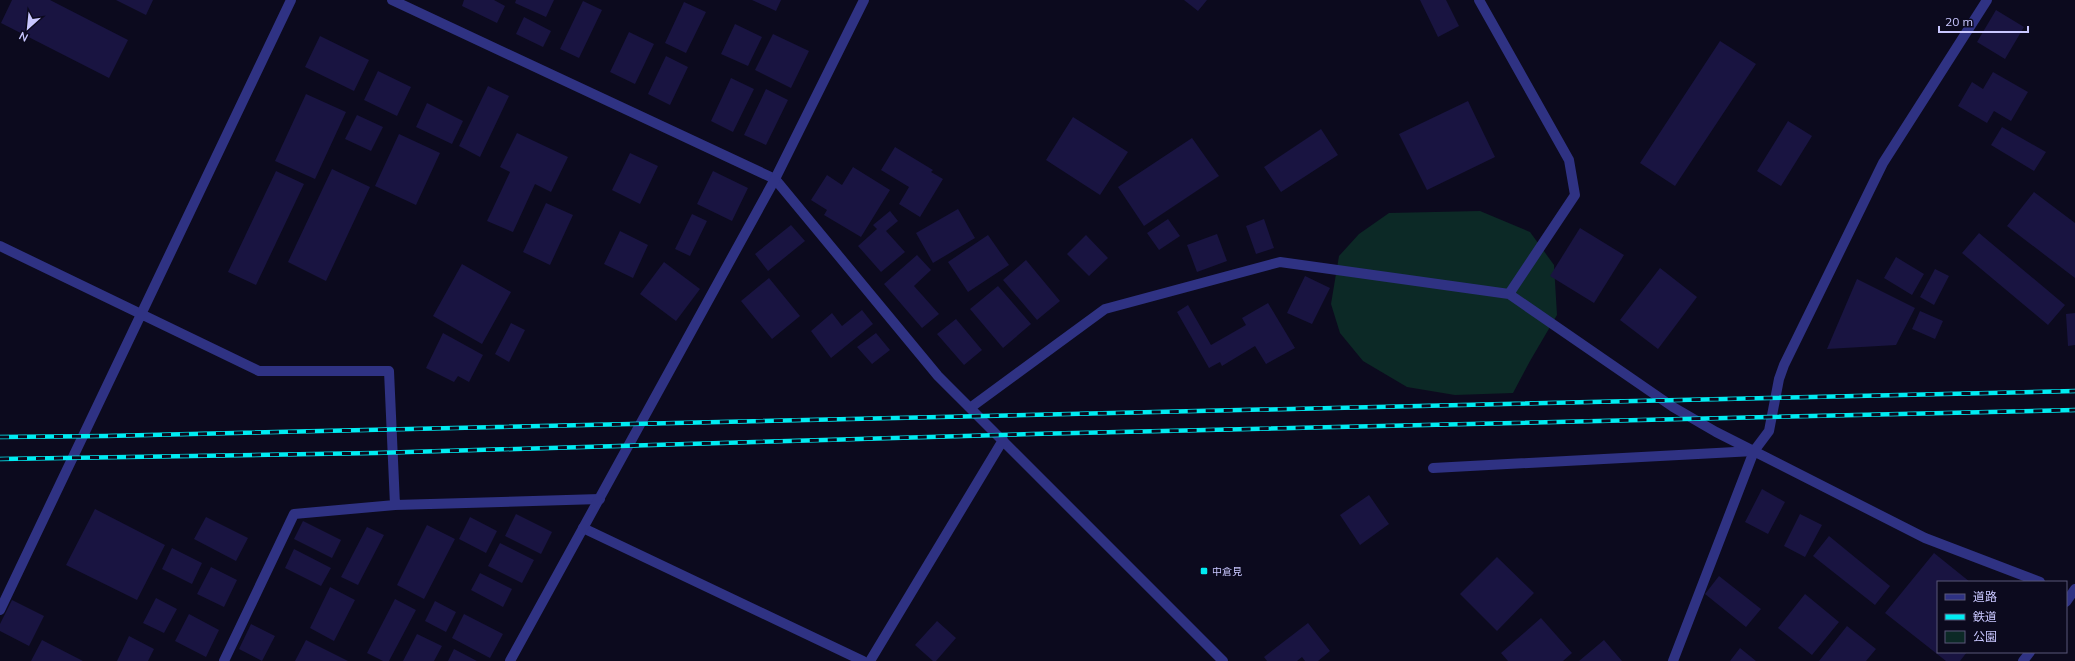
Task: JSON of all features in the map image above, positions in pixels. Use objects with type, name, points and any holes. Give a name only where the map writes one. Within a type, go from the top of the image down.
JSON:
[{"type":"street","points":[[0,610],[140,313],[291,0]]},
{"type":"street","points":[[392,0],[775,179],[938,376],[1223,661]]},
{"type":"street","points":[[510,661],[775,179],[864,0]]},
{"type":"street","points":[[1479,0],[1569,160],[1575,195],[1509,294]]},
{"type":"street","points":[[1673,661],[1754,451],[1769,431],[1779,379],[1784,365],[1883,163],[1987,0]]},
{"type":"street","points":[[0,246],[258,371],[389,371],[395,505]]},
{"type":"street","points":[[970,408],[1105,309],[1280,262],[1509,294],[1673,407],[1716,432],[1925,538],[2037,581]]},
{"type":"street","points":[[870,661],[1003,440]]},
{"type":"street","points":[[1433,468],[1754,451]]},
{"type":"street","points":[[224,661],[294,514],[395,505],[600,499]]},
{"type":"street","points":[[583,528],[862,661]]},
{"type":"street","points":[[2023,661],[2029,653]]},
{"type":"green space","points":[[1480,211],[1530,232],[1554,265],[1557,315],[1513,393],[1455,395],[1407,387],[1363,361],[1340,333],[1331,304],[1339,256],[1359,234],[1389,213]]},
{"type":"building","points":[[12,0],[50,0],[128,40],[109,78],[1,23]]},
{"type":"building","points":[[116,0],[153,0],[146,15]]},
{"type":"building","points":[[464,0],[494,0],[505,6],[497,23],[462,6]]},
{"type":"building","points":[[516,0],[554,0],[546,17],[515,3]]},
{"type":"building","points":[[752,0],[781,0],[776,11]]},
{"type":"building","points":[[1184,0],[1207,0],[1198,11]]},
{"type":"building","points":[[1420,0],[1446,0],[1459,26],[1438,37]]},
{"type":"building","points":[[583,1],[602,10],[579,58],[560,49]]},
{"type":"building","points":[[684,2],[706,12],[686,53],[665,43]]},
{"type":"building","points":[[1996,10],[2024,27],[2005,59],[1977,42]]},
{"type":"building","points":[[524,17],[551,31],[543,47],[516,34]]},
{"type":"building","points":[[735,24],[762,37],[748,66],[721,54]]},
{"type":"building","points":[[629,32],[654,44],[635,84],[610,72]]},
{"type":"building","points":[[773,34],[809,51],[791,88],[755,70]]},
{"type":"building","points":[[320,36],[369,60],[354,91],[305,67]]},
{"type":"building","points":[[1720,41],[1756,64],[1675,186],[1640,163]]},
{"type":"building","points":[[666,56],[688,67],[670,105],[648,94]]},
{"type":"building","points":[[378,71],[411,87],[397,116],[364,100]]},
{"type":"building","points":[[1993,72],[2028,92],[2011,121],[1994,111],[1987,123],[1958,106],[1972,82],[1983,89]]},
{"type":"building","points":[[731,78],[754,89],[733,132],[711,121]]},
{"type":"building","points":[[488,86],[509,96],[480,157],[459,146]]},
{"type":"building","points":[[766,89],[788,100],[766,145],[744,135]]},
{"type":"building","points":[[306,94],[346,112],[315,179],[275,161]]},
{"type":"building","points":[[1468,101],[1495,157],[1427,190],[1399,134]]},
{"type":"building","points":[[427,103],[463,121],[452,144],[416,127]]},
{"type":"building","points":[[357,115],[383,127],[371,151],[345,139]]},
{"type":"building","points":[[1073,117],[1128,152],[1100,195],[1046,160]]},
{"type":"building","points":[[1788,121],[1812,136],[1781,186],[1757,171]]},
{"type":"building","points":[[2002,127],[2046,152],[2034,171],[1991,145]]},
{"type":"building","points":[[1321,129],[1338,155],[1281,192],[1264,167]]},
{"type":"building","points":[[517,133],[568,157],[551,192],[535,184],[513,232],[487,221],[510,172],[500,167]]},
{"type":"building","points":[[399,134],[440,153],[416,205],[375,186]]},
{"type":"building","points":[[1192,138],[1219,176],[1144,226],[1118,187]]},
{"type":"building","points":[[895,147],[933,170],[931,172],[943,179],[920,217],[899,204],[909,187],[881,170]]},
{"type":"building","points":[[630,153],[658,166],[640,204],[612,190]]},
{"type":"building","points":[[853,167],[890,190],[861,237],[824,215],[827,210],[811,200],[827,175],[842,185]]},
{"type":"building","points":[[332,169],[370,187],[326,281],[288,262]]},
{"type":"building","points":[[276,171],[304,184],[256,285],[228,272]]},
{"type":"building","points":[[713,171],[748,188],[732,221],[697,204]]},
{"type":"building","points":[[2034,192],[2075,223],[2075,278],[2007,226]]},
{"type":"building","points":[[546,203],[573,215],[550,265],[523,252]]},
{"type":"building","points":[[958,209],[975,238],[933,263],[916,233]]},
{"type":"building","points":[[890,211],[898,221],[886,231],[905,252],[881,272],[858,246],[877,229],[873,225]]},
{"type":"building","points":[[692,214],[707,221],[690,256],[675,249]]},
{"type":"building","points":[[1168,219],[1180,236],[1159,250],[1147,233]]},
{"type":"building","points":[[1264,219],[1274,248],[1256,254],[1246,226]]},
{"type":"building","points":[[791,225],[805,241],[768,271],[755,254]]},
{"type":"building","points":[[1580,228],[1624,255],[1594,303],[1550,276]]},
{"type":"building","points":[[620,231],[648,245],[633,278],[604,264]]},
{"type":"building","points":[[1979,233],[2065,305],[2048,325],[1962,253]]},
{"type":"building","points":[[1217,234],[1227,261],[1197,272],[1187,245]]},
{"type":"building","points":[[988,235],[1009,265],[968,292],[948,262]]},
{"type":"building","points":[[1086,235],[1108,258],[1089,276],[1067,254]]},
{"type":"building","points":[[917,255],[931,270],[914,286],[939,314],[922,328],[884,284]]},
{"type":"building","points":[[1896,257],[1924,274],[1912,295],[1884,278]]},
{"type":"building","points":[[1026,260],[1060,301],[1037,320],[1003,280]]},
{"type":"building","points":[[664,262],[700,289],[676,321],[640,294]]},
{"type":"building","points":[[462,264],[511,292],[482,344],[433,316]]},
{"type":"building","points":[[1660,268],[1697,297],[1658,349],[1620,320]]},
{"type":"building","points":[[1935,269],[1949,276],[1934,305],[1920,297]]},
{"type":"building","points":[[1305,276],[1330,288],[1312,324],[1287,313]]},
{"type":"building","points":[[769,278],[800,316],[772,339],[741,301]]},
{"type":"building","points":[[1857,279],[1915,308],[1896,345],[1827,349]]},
{"type":"building","points":[[998,286],[1031,324],[1003,348],[970,309]]},
{"type":"building","points":[[1268,303],[1295,348],[1266,364],[1255,346],[1222,366],[1220,362],[1209,368],[1177,312],[1188,305],[1211,345],[1246,325],[1242,318]]},
{"type":"building","points":[[862,310],[873,324],[831,358],[811,331],[832,313],[842,326]]},
{"type":"building","points":[[1920,311],[1943,321],[1935,339],[1912,329]]},
{"type":"building","points":[[2075,313],[2075,345],[2068,346],[2066,314]]},
{"type":"building","points":[[956,319],[982,350],[964,365],[937,334]]},
{"type":"building","points":[[511,323],[525,330],[509,362],[495,354]]},
{"type":"building","points":[[443,333],[483,355],[469,382],[458,376],[454,382],[426,368]]},
{"type":"building","points":[[876,333],[890,350],[872,364],[857,347]]},
{"type":"building","points":[[1762,489],[1785,502],[1768,534],[1745,522]]},
{"type":"building","points":[[1369,495],[1389,524],[1360,545],[1340,515]]},
{"type":"building","points":[[95,509],[165,545],[137,600],[66,565]]},
{"type":"building","points":[[516,514],[552,532],[541,554],[505,536]]},
{"type":"building","points":[[1800,514],[1822,525],[1805,557],[1784,546]]},
{"type":"building","points":[[206,517],[248,538],[236,561],[194,539]]},
{"type":"building","points":[[470,517],[497,531],[486,553],[459,539]]},
{"type":"building","points":[[303,521],[341,540],[332,558],[294,539]]},
{"type":"building","points":[[427,525],[455,539],[424,599],[397,585]]},
{"type":"building","points":[[367,527],[384,535],[358,585],[341,577]]},
{"type":"building","points":[[1829,536],[1890,586],[1875,605],[1813,556]]},
{"type":"building","points":[[500,543],[534,560],[522,583],[488,566]]},
{"type":"building","points":[[172,548],[202,563],[192,584],[162,569]]},
{"type":"building","points":[[294,549],[331,568],[321,586],[285,568]]},
{"type":"building","points":[[1934,553],[1969,581],[1937,581],[1937,653],[1966,653],[1960,661],[1946,661],[1885,613]]},
{"type":"building","points":[[1497,557],[1534,593],[1497,631],[1460,594]]},
{"type":"building","points":[[211,567],[237,580],[224,607],[197,594]]},
{"type":"building","points":[[480,573],[512,589],[503,607],[471,590]]},
{"type":"building","points":[[1719,576],[1761,609],[1746,627],[1705,594]]},
{"type":"building","points":[[330,587],[355,600],[334,641],[310,628]]},
{"type":"building","points":[[1805,594],[1839,622],[1812,655],[1778,628]]},
{"type":"building","points":[[156,598],[177,609],[164,633],[143,623]]},
{"type":"building","points":[[395,599],[416,610],[389,661],[383,661],[367,653]]},
{"type":"building","points":[[12,600],[44,616],[29,646],[0,631],[0,624]]},
{"type":"building","points":[[435,601],[456,612],[446,632],[425,621]]},
{"type":"building","points":[[189,614],[219,630],[206,657],[175,641]]},
{"type":"building","points":[[464,614],[503,634],[490,658],[452,638]]},
{"type":"building","points":[[1541,618],[1572,653],[1563,661],[1508,661],[1501,653]]},
{"type":"building","points":[[937,621],[956,638],[936,661],[933,661],[915,645]]},
{"type":"building","points":[[1308,623],[1330,651],[1318,661],[1305,661],[1302,657],[1297,661],[1267,661],[1264,657]]},
{"type":"building","points":[[251,624],[275,636],[262,661],[239,649]]},
{"type":"building","points":[[1847,626],[1876,649],[1866,661],[1819,661]]},
{"type":"building","points":[[417,634],[442,646],[434,661],[403,661]]},
{"type":"building","points":[[129,636],[154,649],[148,661],[117,661]]},
{"type":"building","points":[[42,640],[83,661],[31,661]]},
{"type":"building","points":[[306,640],[348,661],[295,661]]},
{"type":"building","points":[[1604,640],[1622,661],[1579,661]]},
{"type":"building","points":[[1740,648],[1756,661],[1730,661]]},
{"type":"building","points":[[454,649],[477,661],[448,661]]},
{"type":"railway","points":[[0,437],[106,436],[2075,391]]},
{"type":"railway","points":[[0,459],[375,453],[1032,434],[2075,410]]},
{"type":"place","name":"中倉見","points":[[1204,571]]}]
